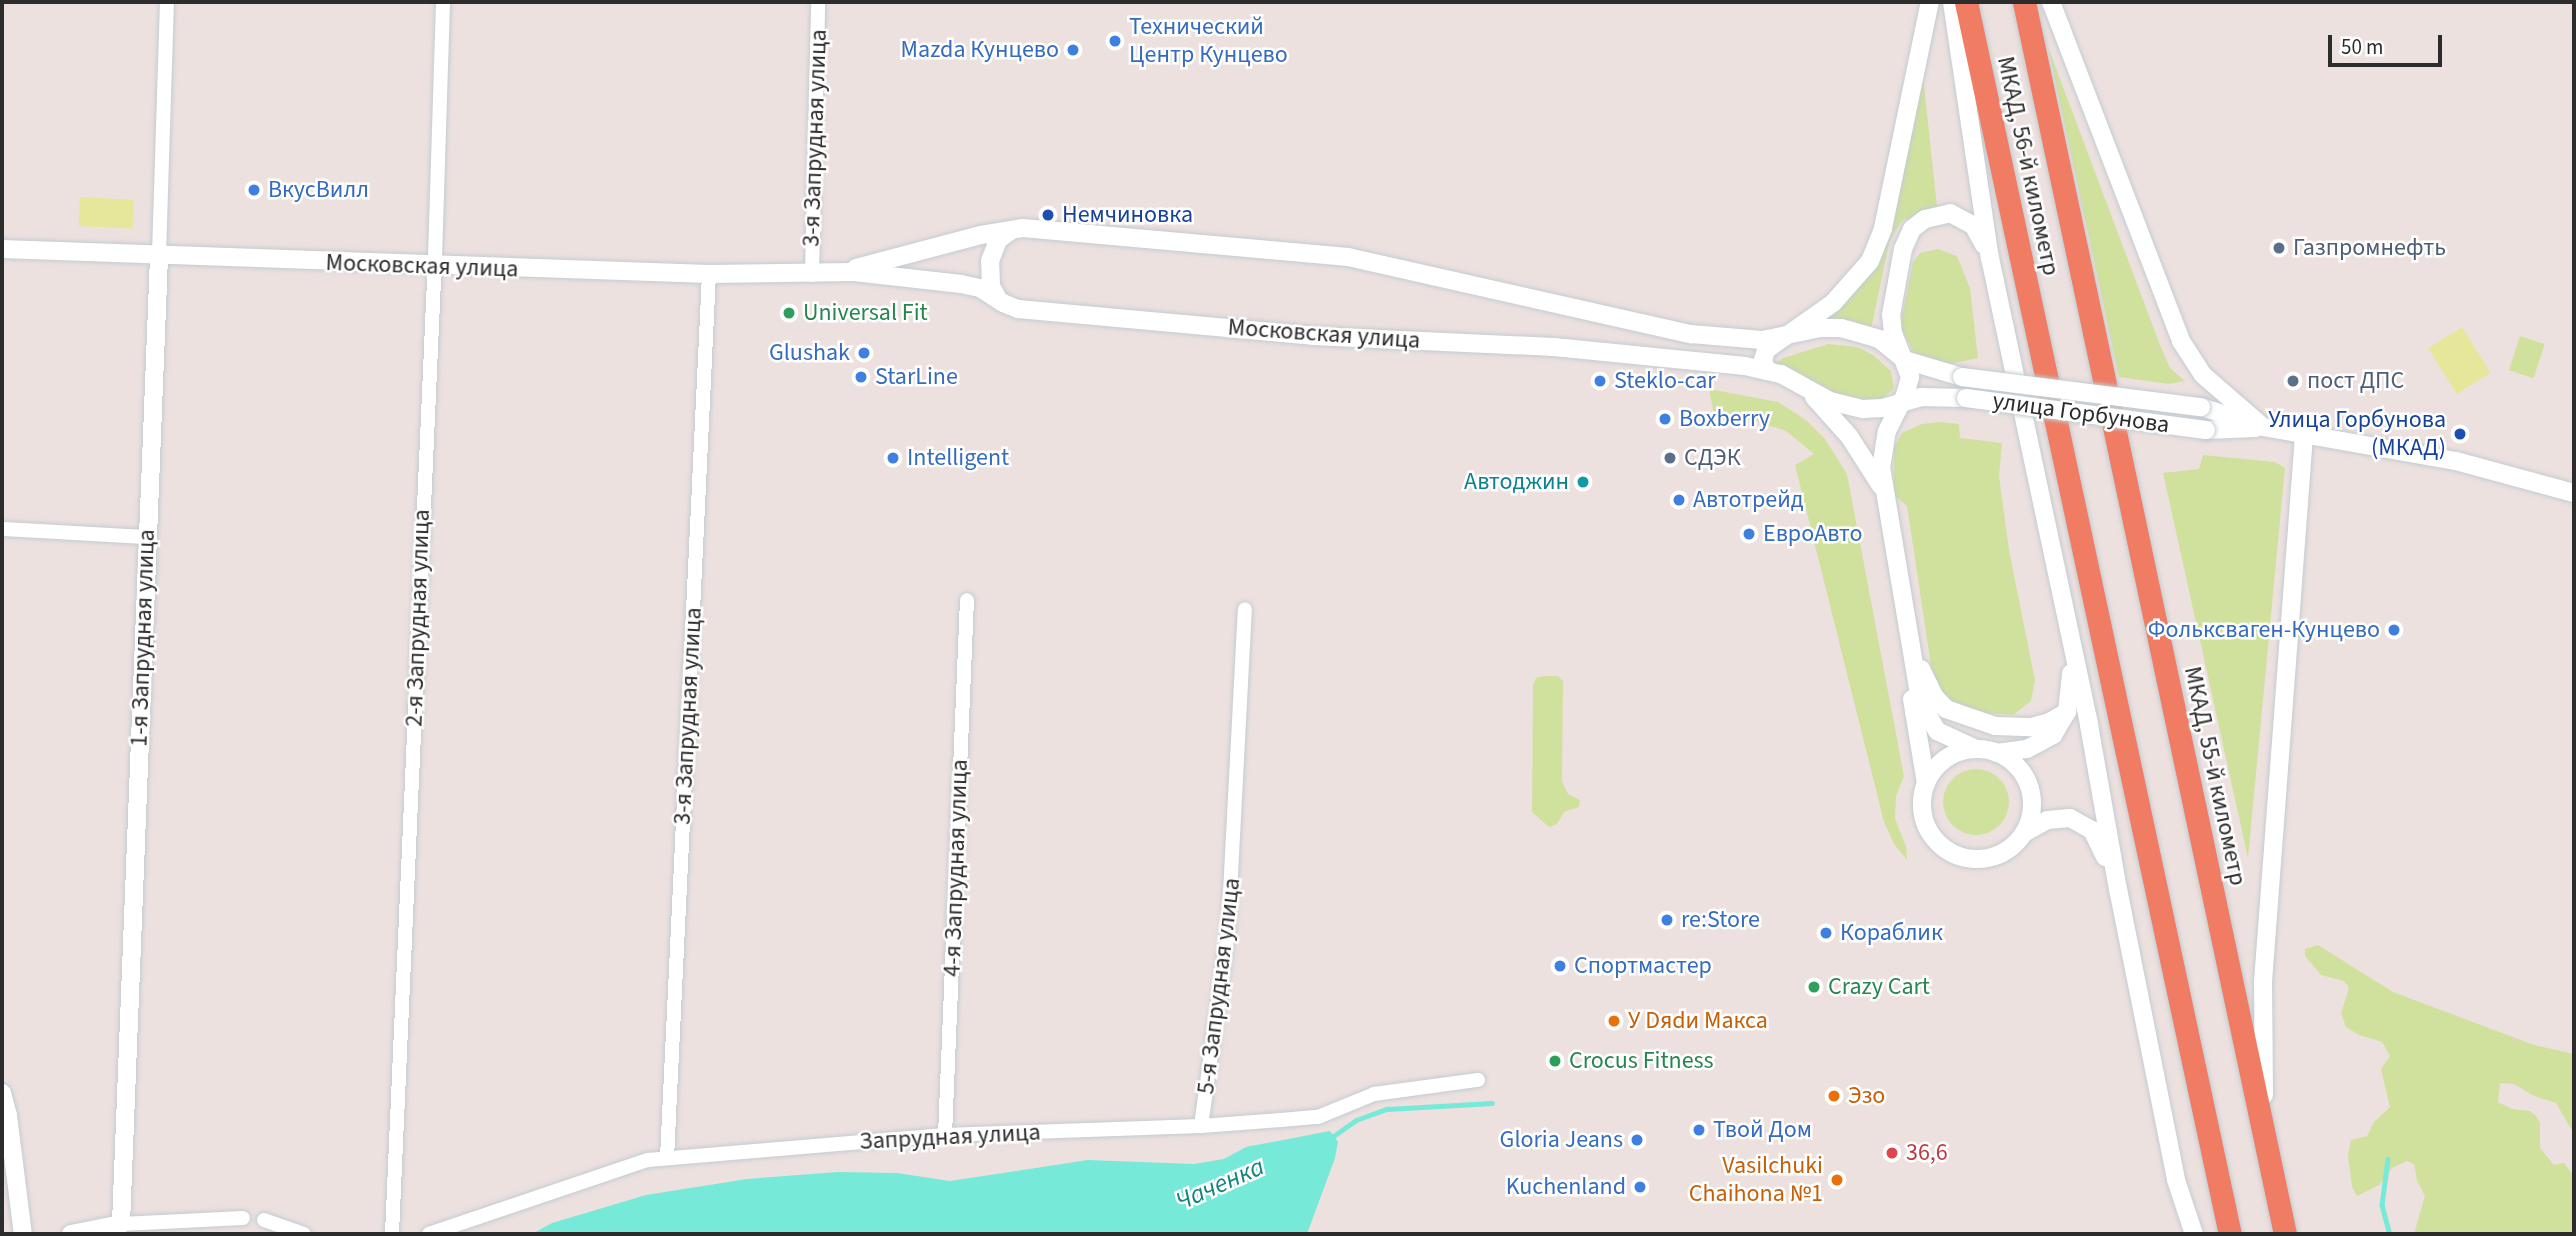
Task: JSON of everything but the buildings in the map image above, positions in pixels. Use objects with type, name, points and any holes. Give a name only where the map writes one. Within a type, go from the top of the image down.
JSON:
[{"type":"highway","name":"МКАД, 56-й километр","points":[[1966,2],[2231,1234]]},
{"type":"highway","name":"МКАД, 56-й километр","points":[[2024,2],[2094,329]]},
{"type":"highway","name":"МКАД, 55-й километр","points":[[2094,329],[2285,1234]]},
{"type":"street","name":"1-я Запрудная улица","points":[[121,1224],[167,2]]},
{"type":"street","name":"2-я Запрудная улица","points":[[392,1234],[443,2]]},
{"type":"street","name":"3-я Запрудная улица","points":[[812,275],[818,2]]},
{"type":"street","points":[[1768,371],[1763,360],[1766,350],[1833,303],[1850,288],[1870,261],[1883,228],[1930,2]]},
{"type":"street","points":[[1952,2],[1990,258],[2069,634],[2176,1180],[2194,1234]]},
{"type":"street","points":[[2051,2],[2180,341],[2203,375],[2263,427]]},
{"type":"street","points":[[1990,258],[1973,225],[1950,213],[1925,219],[1912,229],[1903,249],[1891,315],[1893,333],[1910,377],[1887,431],[1883,451],[1883,489],[1920,700],[1930,722],[1950,739],[1976,749],[1997,752],[2042,744],[2063,723],[2067,712],[2071,677],[2069,634]]},
{"type":"street","name":"Московская улица","points":[[2,249],[433,267],[812,275],[842,272],[981,235],[1016,229],[1046,229],[1348,257],[1691,334],[1738,341],[1762,340],[1787,334]]},
{"type":"street","points":[[997,297],[989,273],[993,249],[998,240],[1016,229]]},
{"type":"street","name":"Московская улица","points":[[842,272],[961,284],[997,297],[1010,307],[1028,310],[1313,336],[1554,347],[1698,360],[1781,374],[1807,389]]},
{"type":"street","name":"3-я Запрудная улица","points":[[667,1158],[709,274]]},
{"type":"street","name":"улица Горбунова","points":[[1787,334],[1821,328],[1861,332],[1886,344],[1905,360],[1962,377],[2201,407],[2263,427],[2456,461],[2574,493]]},
{"type":"street","points":[[1807,389],[1855,443],[1883,489]]},
{"type":"street","name":"улица Горбунова","points":[[1807,389],[1830,401],[1853,407],[1883,408],[1941,396],[2206,430],[2263,427]]},
{"type":"street","points":[[2206,430],[2219,425],[2226,414],[2227,401],[2221,391]]},
{"type":"street","points":[[2269,1161],[2262,1056],[2263,982],[2304,435]]},
{"type":"street","points":[[2,529],[147,537]]},
{"type":"street","name":"4-я Запрудная улица","points":[[946,1135],[967,600]]},
{"type":"street","name":"5-я Запрудная улица","points":[[1201,1126],[1228,931],[1235,846],[1245,609]]},
{"type":"street","points":[[1911,643],[1934,696],[1946,709],[1960,716],[2012,728],[2049,722],[2067,712]]},
{"type":"street","points":[[1911,643],[1909,687],[1926,784],[1923,805],[1927,826],[1940,843],[1958,855],[1979,858],[2000,854],[2037,824],[2055,818],[2070,818],[2086,825],[2097,839],[2118,889]]},
{"type":"street","points":[[1926,784],[1946,759],[1976,749]]},
{"type":"street","points":[[1997,752],[2015,764],[2028,782],[2032,802],[2024,833]]},
{"type":"street","name":"Запрудная улица","points":[[429,1234],[648,1160],[946,1135],[1201,1126],[1318,1117],[1374,1094],[1478,1080]]},
{"type":"street","points":[[2,1093],[8,1116],[23,1234]]},
{"type":"street","points":[[71,1234],[121,1224],[243,1219]]},
{"type":"street","points":[[264,1220],[304,1234]]},
{"type":"green space","points":[[2048,47],[2160,345],[2170,368],[2185,381],[2169,384],[2119,377]]},
{"type":"green space","points":[[1922,66],[1937,207],[1902,221],[1890,239],[1871,329],[1823,322],[1864,280]]},
{"type":"green space","points":[[80,197],[134,200],[132,229],[78,226]]},
{"type":"green space","points":[[1938,249],[1957,256],[1970,288],[1978,358],[1940,366],[1914,353],[1900,326],[1913,262],[1920,253]]},
{"type":"green space","points":[[2462,327],[2491,373],[2457,394],[2428,348]]},
{"type":"green space","points":[[2520,336],[2545,344],[2534,378],[2509,370]]},
{"type":"green space","points":[[1828,344],[1857,347],[1873,355],[1891,371],[1894,389],[1881,399],[1852,400],[1773,366],[1783,358]]},
{"type":"green space","points":[[1709,389],[1778,402],[1806,420],[1825,439],[1847,474],[1904,776],[1896,796],[1895,819],[1906,846],[1907,860],[1894,844],[1884,822],[1795,465],[1814,454],[1786,431],[1748,419],[1715,420]]},
{"type":"green space","points":[[1922,424],[1959,424],[1960,438],[2002,443],[1999,476],[2009,550],[2035,680],[2031,701],[2013,715],[1978,712],[1946,700],[1933,679],[1907,506],[1894,495],[1894,448],[1902,433]]},
{"type":"green space","points":[[2203,455],[2275,462],[2285,468],[2248,858],[2163,473],[2199,469]]},
{"type":"green space","points":[[1558,676],[1563,681],[1562,781],[1568,794],[1580,800],[1579,807],[1564,812],[1557,824],[1549,827],[1532,812],[1533,685],[1536,678]]},
{"type":"green space","points":[[1969,769],[1983,769],[1995,774],[2004,783],[2009,802],[2007,815],[2000,826],[1983,835],[1969,835],[1957,830],[1948,821],[1943,809],[1943,795],[1948,783],[1957,774]]},
{"type":"green space","points":[[2318,945],[2393,992],[2534,1045],[2574,1054],[2574,1134],[2556,1103],[2534,1096],[2514,1084],[2500,1083],[2498,1102],[2512,1109],[2530,1111],[2536,1116],[2540,1123],[2540,1148],[2554,1165],[2564,1163],[2574,1176],[2574,1234],[2414,1234],[2425,1196],[2417,1181],[2414,1164],[2407,1161],[2392,1168],[2379,1185],[2357,1196],[2352,1187],[2348,1155],[2351,1140],[2367,1136],[2374,1122],[2390,1107],[2381,1069],[2390,1056],[2382,1042],[2359,1035],[2346,1027],[2341,1013],[2349,988],[2344,981],[2321,975],[2305,956],[2305,949]]},
{"type":"water","points":[[1330,1131],[1338,1142],[1335,1158],[1307,1234],[532,1234],[552,1223],[646,1195],[747,1179],[838,1172],[897,1173],[950,1181],[1088,1160],[1194,1164],[1224,1159],[1246,1147]]},
{"type":"waterway","name":"Чаченка","points":[[1332,1137],[1356,1120],[1387,1109],[1492,1103]]},
{"type":"waterway","points":[[2388,1159],[2382,1205],[2390,1234]]},
{"type":"place","name":"Технический Центр Кунцево","points":[[1115,41]]},
{"type":"place","name":"Mazda Кунцево","points":[[1073,50]]},
{"type":"place","name":"ВкусВилл","points":[[254,190]]},
{"type":"place","name":"Немчиновка","points":[[1048,215]]},
{"type":"place","name":"Газпромнефть","points":[[2279,248]]},
{"type":"place","name":"Universal Fit","points":[[789,313]]},
{"type":"place","name":"Glushak","points":[[864,353]]},
{"type":"place","name":"StarLine","points":[[861,377]]},
{"type":"place","name":"Steklo-car","points":[[1600,381]]},
{"type":"place","name":"пост ДПС","points":[[2293,381]]},
{"type":"place","name":"Boxberry","points":[[1665,419]]},
{"type":"place","name":"Улица Горбунова (МКАД)","points":[[2460,434]]},
{"type":"place","name":"Intelligent","points":[[893,458]]},
{"type":"place","name":"СДЭК","points":[[1670,458]]},
{"type":"place","name":"Автоджин","points":[[1583,482]]},
{"type":"place","name":"Автотрейд","points":[[1679,500]]},
{"type":"place","name":"ЕвроАвто","points":[[1749,534]]},
{"type":"place","name":"Фольксваген-Кунцево","points":[[2394,630]]},
{"type":"place","name":"re:Store","points":[[1667,920]]},
{"type":"place","name":"Кораблик","points":[[1826,933]]},
{"type":"place","name":"Спортмастер","points":[[1560,966]]},
{"type":"place","name":"Crazy Cart","points":[[1814,987]]},
{"type":"place","name":"У Dяdи Макса","points":[[1614,1021]]},
{"type":"place","name":"Crocus Fitness","points":[[1555,1061]]},
{"type":"place","name":"Эзо","points":[[1834,1096]]},
{"type":"place","name":"Твой Дом","points":[[1699,1130]]},
{"type":"place","name":"Gloria Jeans","points":[[1637,1140]]},
{"type":"place","name":"36,6","points":[[1892,1153]]},
{"type":"place","name":"Vasilchuki Chaihona №1","points":[[1837,1180]]},
{"type":"place","name":"Kuchenland","points":[[1640,1187]]}]
